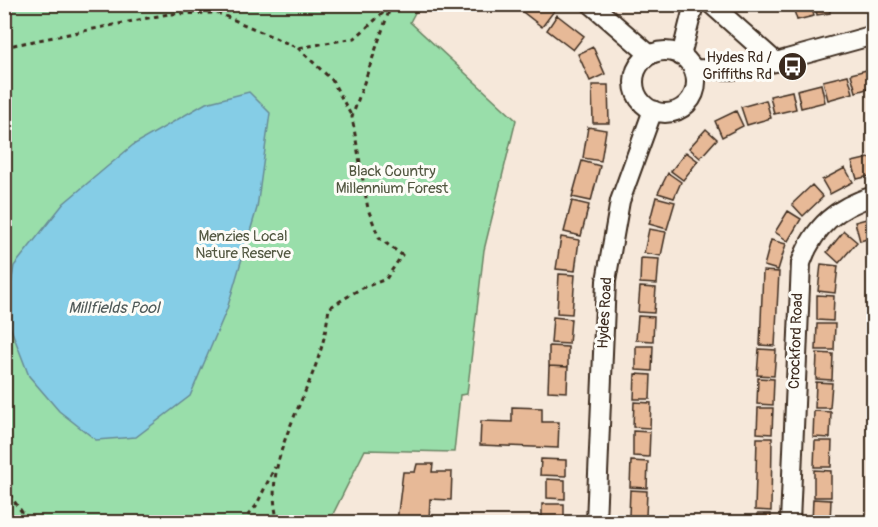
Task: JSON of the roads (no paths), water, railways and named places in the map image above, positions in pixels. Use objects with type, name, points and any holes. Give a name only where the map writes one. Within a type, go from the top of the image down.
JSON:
[{"type":"street","points":[[591,4],[650,55]]},
{"type":"street","points":[[694,4],[687,63],[696,84],[693,96],[691,100],[675,110],[653,110],[640,100],[634,88],[637,71],[650,55],[669,52],[687,63],[734,70],[776,62],[873,35]]},
{"type":"street","points":[[711,4],[776,62]]},
{"type":"street","points":[[693,96],[734,70]]},
{"type":"street","name":"Hydes Road","points":[[596,522],[606,281],[611,242],[620,201],[653,110]]},
{"type":"street","name":"Crockford Road","points":[[790,522],[801,263],[814,233],[827,219],[855,202],[873,196]]},
{"type":"water","name":"Millfields Pool","points":[[249,92],[270,113],[257,208],[227,309],[190,396],[136,437],[96,440],[59,411],[29,376],[6,316],[14,266],[64,203],[133,145],[206,103]]},
{"type":"place","name":"Hydes Rd / Griffiths Rd","points":[[793,66]]},
{"type":"park label","name":"Black Country Millennium Forest","points":[[392,180]]},
{"type":"park label","name":"Menzies Local Nature Reserve","points":[[243,244]]}]
